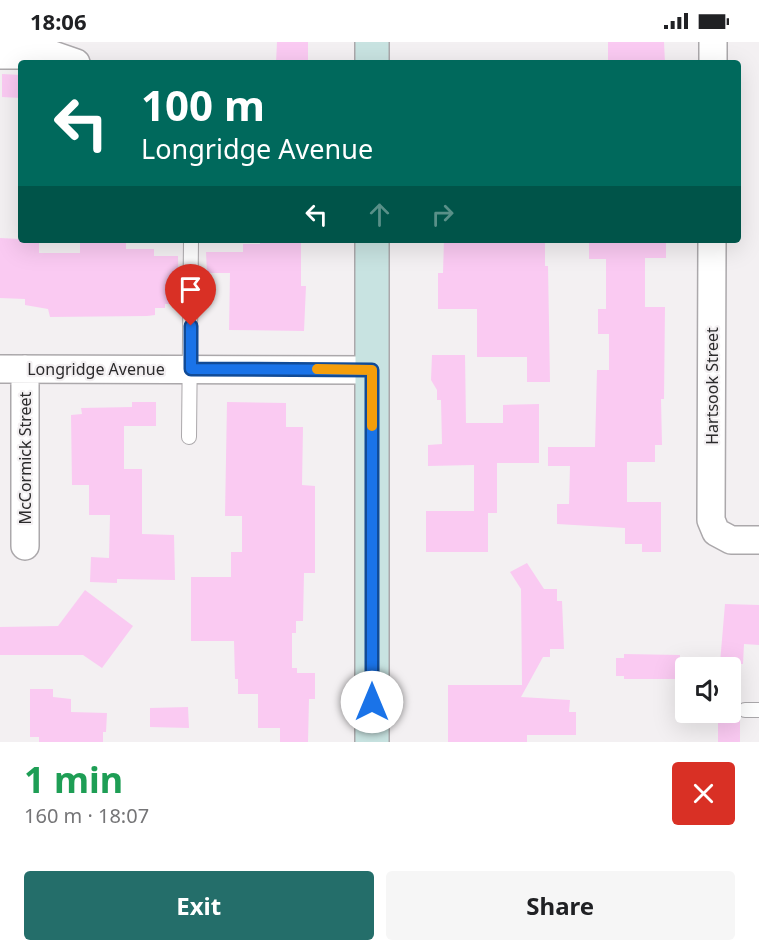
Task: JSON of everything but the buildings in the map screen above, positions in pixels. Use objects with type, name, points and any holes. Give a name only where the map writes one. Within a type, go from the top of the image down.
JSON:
[{"type":"main road","points":[[372,42],[372,60]]},
{"type":"main road","points":[[372,243],[372,742]]},
{"type":"street","points":[[713,42],[713,60]]},
{"type":"street","points":[[0,55],[53,55],[67,60]]},
{"type":"street","name":"Hartsook Street","points":[[712,243],[711,520],[716,532],[731,540],[759,540]]},
{"type":"street","name":"Longridge Avenue","points":[[13,369],[372,370]]},
{"type":"street","name":"McCormick Street","points":[[13,369],[25,546]]},
{"type":"lane","points":[[189,437],[191,243]]},
{"type":"slow traffic","points":[[317,369],[372,370],[372,426]]},
{"type":"route","points":[[191,326],[191,369],[372,370],[372,702]]}]
